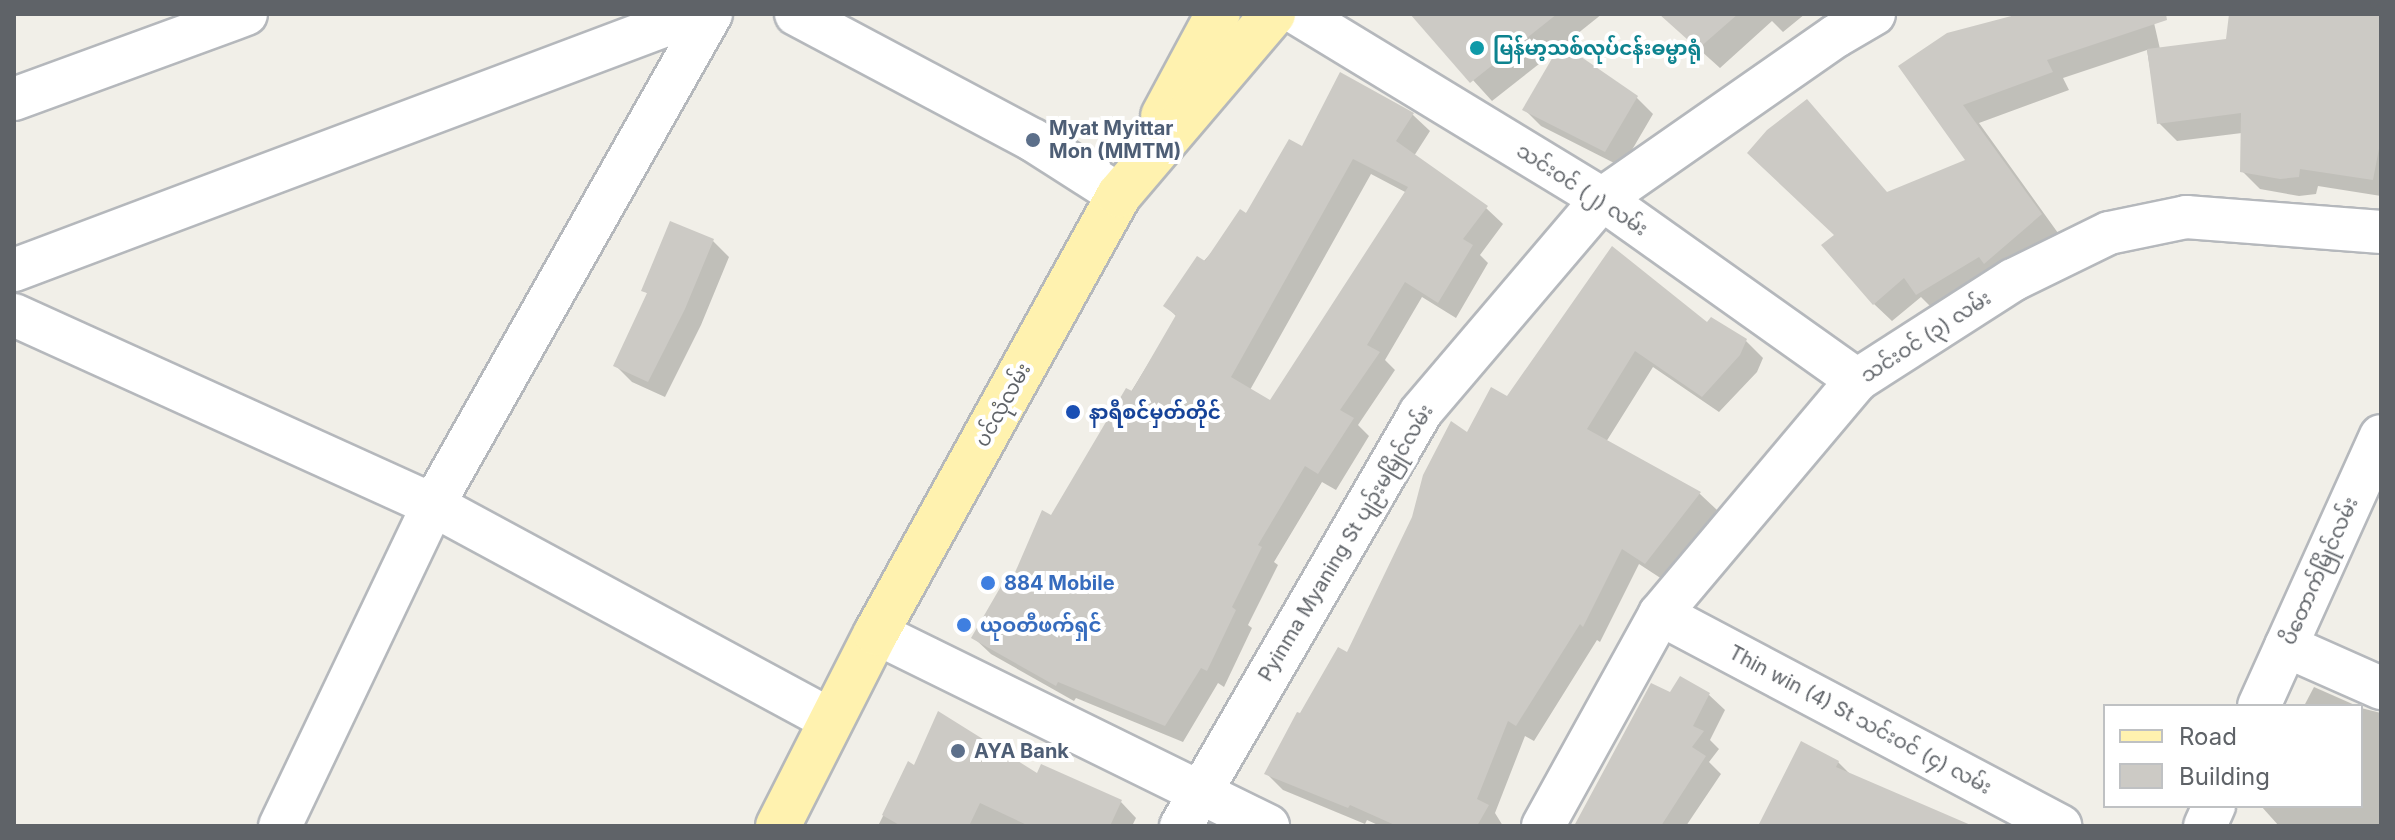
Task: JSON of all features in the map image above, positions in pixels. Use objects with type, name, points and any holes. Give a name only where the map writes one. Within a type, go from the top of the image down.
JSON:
[{"type":"main road","points":[[1119,195],[1218,14]]},
{"type":"main road","name":"ပင်လုံလမ်း","points":[[778,826],[876,633],[1119,195],[1273,14]]},
{"type":"street","points":[[14,99],[246,14]]},
{"type":"street","points":[[14,270],[695,14]]},
{"type":"street","points":[[280,826],[433,505],[711,14]]},
{"type":"street","points":[[796,14],[1033,140],[1119,195]]},
{"type":"street","name":"သင်းဝင် (၂) လမ်း","points":[[1298,14],[1602,199],[1857,380]]},
{"type":"street","name":"Pyinma Myaning St ပျဉ်းမမြိုင်လမ်း","points":[[1189,809],[1420,413],[1602,199],[1836,36],[1874,14]]},
{"type":"street","name":"သင်းဝင် (၃) လမ်း","points":[[1543,826],[1660,614],[1857,380],[2013,280],[2109,233],[2186,217],[2381,232]]},
{"type":"street","points":[[14,315],[433,505],[830,720]]},
{"type":"street","name":"ပိတောက်မြိုင်လမ်း","points":[[2260,704],[2381,436]]},
{"type":"street","name":"Thin win (4) St သင်းဝင် (၄) လမ်း","points":[[1660,614],[2060,826]]},
{"type":"street","points":[[876,633],[1189,809],[1268,826]]},
{"type":"street","points":[[2286,646],[2381,688]]},
{"type":"building","name":"မြန်မာ့သစ်လုပ်ငန်းဓမ္မာရုံ","points":[[1410,14],[1557,14],[1470,83]]},
{"type":"building","points":[[1659,14],[1738,14],[1698,49]]},
{"type":"building","points":[[2019,14],[2166,14],[2167,20],[2047,60],[2053,72],[1963,105],[2042,214],[1984,264],[1979,257],[1916,295],[1904,278],[1873,305],[1821,245],[1834,235],[1747,153],[1767,130],[1807,99],[1887,192],[1965,160],[1898,66],[1947,33]]},
{"type":"building","points":[[2229,14],[2381,14],[2381,138],[2373,180],[2300,169],[2299,177],[2280,179],[2240,172],[2241,113],[2157,124],[2147,49],[2226,39]]},
{"type":"building","points":[[1561,43],[1638,96],[1605,152],[1522,110]]},
{"type":"building","points":[[1340,72],[1414,113],[1396,141],[1488,206],[1463,239],[1473,245],[1438,303],[1405,282],[1367,345],[1380,352],[1340,410],[1354,418],[1318,474],[1305,466],[1258,545],[1262,547],[1232,607],[1236,610],[1207,671],[1201,668],[1165,726],[1058,682],[1056,686],[971,638],[1004,581],[1010,584],[1042,510],[1051,515],[1126,388],[1132,391],[1176,315],[1163,306],[1197,256],[1205,261],[1240,209],[1246,213],[1289,139],[1302,146]],"holes":[[[1353,159],[1408,187],[1270,400],[1231,377]]]},
{"type":"building","points":[[670,221],[714,239],[685,309],[648,382],[613,366],[647,293],[641,291]]},
{"type":"building","points":[[1612,246],[1707,322],[1711,317],[1747,339],[1740,355],[1702,397],[1635,351],[1587,429],[1701,492],[1645,564],[1622,549],[1583,627],[1580,624],[1516,726],[1508,721],[1477,799],[1489,805],[1477,826],[1397,826],[1350,805],[1348,808],[1264,774],[1297,712],[1300,713],[1338,647],[1347,652],[1412,517],[1423,475],[1451,421],[1467,432],[1491,387],[1507,396]]},
{"type":"building","points":[[1680,676],[1710,693],[1693,726],[1704,731],[1692,747],[1706,756],[1661,826],[1574,826],[1651,683],[1670,692]]},
{"type":"building","points":[[938,711],[1037,773],[1041,764],[1122,800],[1110,826],[1029,826],[980,803],[969,826],[901,826],[882,815],[908,761],[914,765]]},
{"type":"building","points":[[1801,741],[1839,761],[1836,767],[1973,826],[1758,826]]},
{"type":"place","name":"မြန်မာ့သစ်လုပ်ငန်းဓမ္မာရုံ","points":[[1477,48]]},
{"type":"place","name":"Myat Myittar Mon (MMTM)","points":[[1033,140]]},
{"type":"place","name":"နာရီစင်မှတ်တိုင်","points":[[1073,412]]},
{"type":"place","name":"884 Mobile","points":[[988,583]]},
{"type":"place","name":"ယုဝတီဖက်ရှင်","points":[[964,625]]},
{"type":"place","name":"AYA Bank","points":[[958,751]]}]
